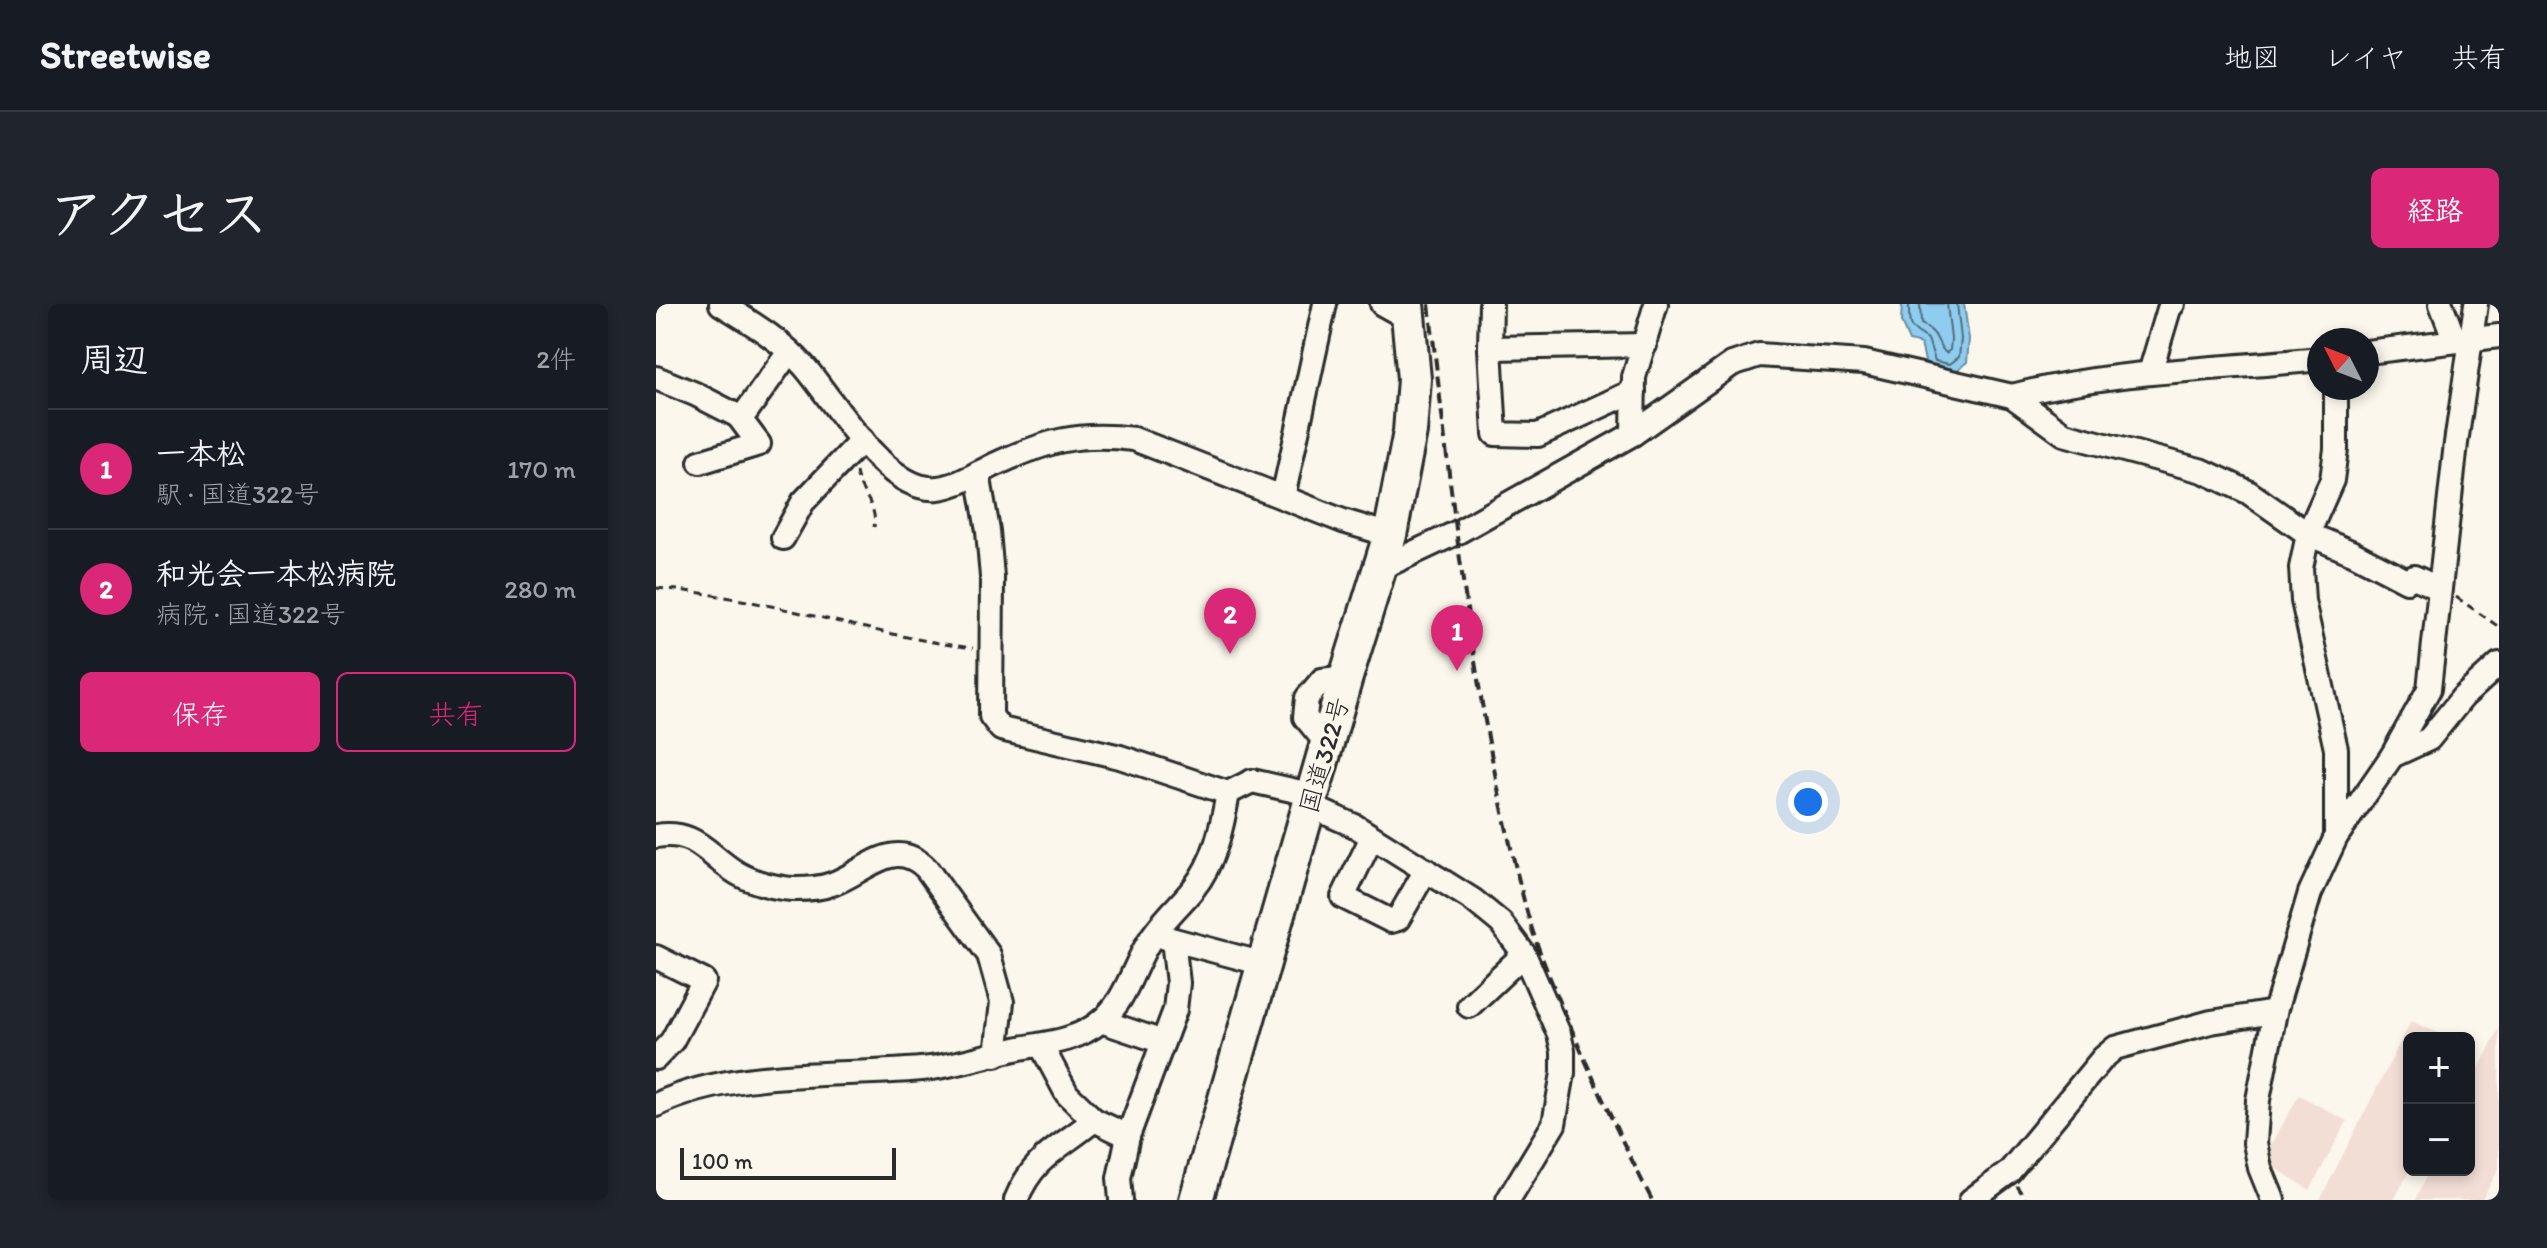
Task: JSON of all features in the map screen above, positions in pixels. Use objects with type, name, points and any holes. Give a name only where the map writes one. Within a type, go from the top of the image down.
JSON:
[{"type":"highway","name":"国道322号","points":[[1196,1200],[1346,677],[1390,535],[1410,432],[1414,379],[1399,309]]},
{"type":"street","points":[[721,304],[762,329],[802,364],[859,443],[915,486],[939,488],[1057,441],[1099,435],[1134,439],[1343,521],[1390,535]]},
{"type":"street","points":[[1283,497],[1325,304]]},
{"type":"street","points":[[1491,304],[1495,434],[1538,435],[1634,391]]},
{"type":"street","points":[[1633,434],[1634,377],[1656,304]]},
{"type":"street","points":[[2150,373],[2173,304]]},
{"type":"street","points":[[2441,304],[2462,340]]},
{"type":"street","points":[[2273,1200],[2260,1168],[2255,1143],[2258,1100],[2275,1012],[2310,893],[2336,837],[2392,756],[2429,689],[2462,340],[2476,304]]},
{"type":"street","points":[[2379,350],[2499,336]]},
{"type":"street","points":[[1490,348],[1645,345]]},
{"type":"street","points":[[738,416],[746,412],[789,352]]},
{"type":"street","points":[[1379,569],[1458,532],[1633,434],[1732,364],[1759,355],[1864,362],[2012,396],[2064,434],[2203,471],[2248,492],[2308,534],[2407,581],[2414,577],[2438,588]]},
{"type":"street","points":[[2012,396],[2150,373],[2307,360]]},
{"type":"street","points":[[656,378],[738,416],[759,444],[700,462]]},
{"type":"street","points":[[2336,400],[2336,449],[2332,480],[2308,534],[2301,568],[2303,601],[2336,749],[2336,837]]},
{"type":"street","points":[[783,538],[803,502],[859,443]]},
{"type":"street","points":[[978,473],[992,577],[991,716],[1001,729],[1120,757],[1228,793],[1252,781],[1312,801],[1426,870],[1491,914],[1524,954],[1559,1034],[1563,1073],[1554,1124],[1508,1200]]},
{"type":"street","points":[[2392,756],[2429,739],[2463,697],[2499,664]]},
{"type":"street","points":[[656,1105],[701,1090],[754,1080],[933,1068],[1074,1036],[1101,1021],[1122,997],[1140,957],[1163,937],[1209,861],[1221,833],[1228,793]]},
{"type":"street","points":[[656,836],[685,837],[702,844],[740,875],[789,889],[811,889],[831,884],[896,854],[915,857],[989,955],[1002,1002],[996,1055]]},
{"type":"street","points":[[1372,837],[1343,897],[1391,921],[1398,919],[1426,870]]},
{"type":"street","points":[[1163,937],[1264,964]]},
{"type":"street","points":[[1121,1200],[1119,1178],[1128,1136],[1175,1010],[1178,983],[1163,937]]},
{"type":"street","points":[[1469,1006],[1524,954]]},
{"type":"street","points":[[656,957],[704,981],[672,1041],[656,1058]]},
{"type":"street","points":[[1971,1200],[2009,1172],[2103,1058],[2115,1048],[2211,1022],[2275,1012]]},
{"type":"street","points":[[1101,1021],[1163,1042]]},
{"type":"street","points":[[1041,1045],[1067,1094],[1094,1120],[1128,1136]]},
{"type":"street","points":[[1016,1200],[1029,1173],[1040,1160],[1094,1120]]},
{"type":"path","points":[[859,443],[863,455],[856,477],[874,508],[874,527]]},
{"type":"path","points":[[656,588],[725,596],[903,637],[993,648]]},
{"type":"path","points":[[2438,588],[2470,605],[2499,627]]},
{"type":"shaded area","points":[[2411,1021],[2436,1032],[2405,1032]]},
{"type":"shaded area","points":[[2499,1028],[2499,1168],[2482,1200],[2415,1200],[2426,1176],[2475,1176],[2475,1077]]},
{"type":"shaded area","points":[[2403,1037],[2403,1176],[2407,1176],[2394,1200],[2320,1200]]},
{"type":"shaded area","points":[[2299,1095],[2347,1121],[2310,1190],[2263,1160]]},
{"type":"water","points":[[1902,304],[1964,304],[1969,339],[1967,362],[1954,373],[1927,369],[1921,344],[1909,341],[1901,322]]},
{"type":"railway","points":[[1429,304],[1479,686],[1527,912],[1572,1030],[1652,1200]]},
{"type":"place","name":"和光会一本松病院","points":[[1230,654]]},
{"type":"place","name":"一本松","points":[[1457,671]]}]
